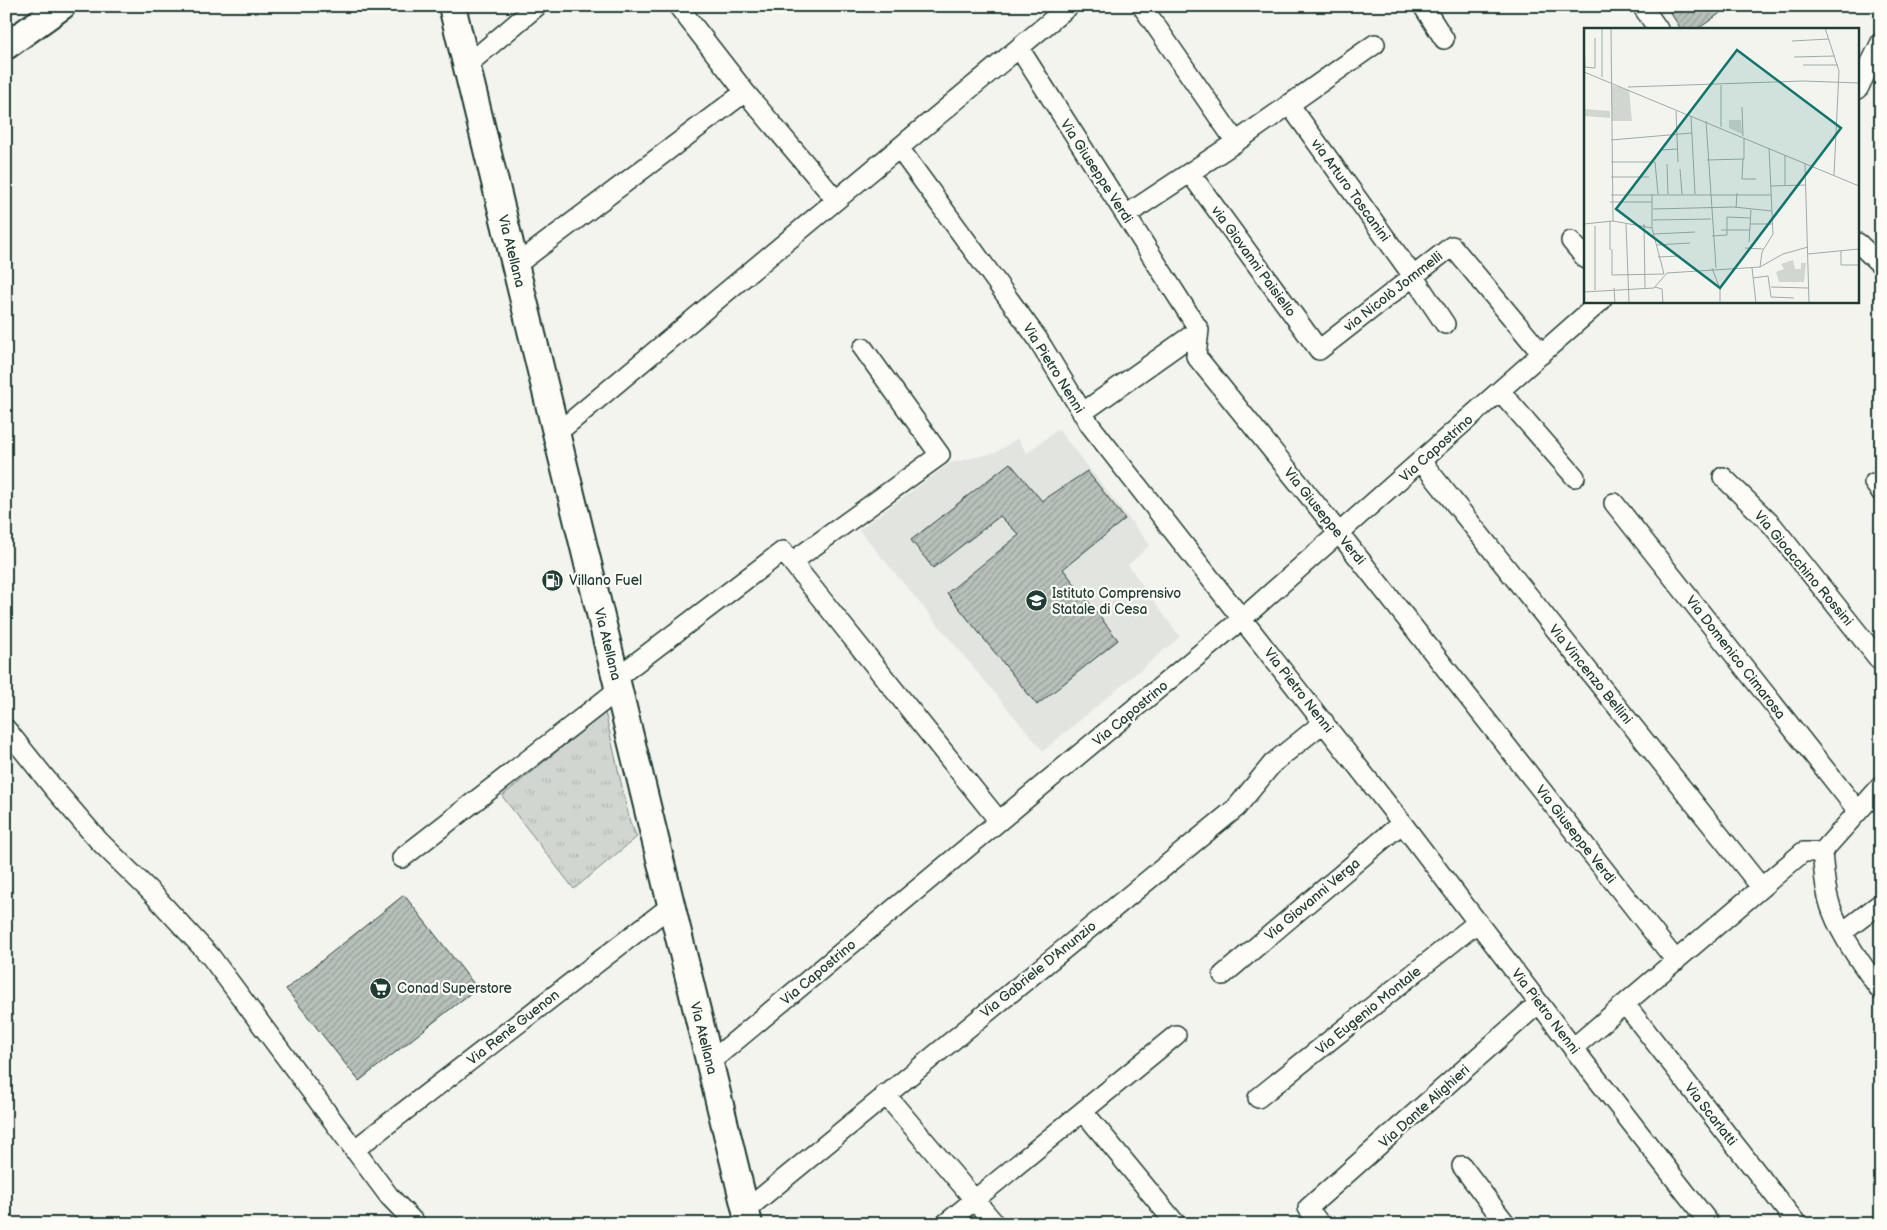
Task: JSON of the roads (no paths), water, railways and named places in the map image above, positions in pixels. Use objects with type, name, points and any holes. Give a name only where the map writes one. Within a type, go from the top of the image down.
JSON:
[{"type":"main road","points":[[6,46],[62,6]]},
{"type":"main road","name":"Via Atellana","points":[[452,6],[747,1217]]},
{"type":"street","points":[[467,65],[537,6]]},
{"type":"street","points":[[678,6],[745,92],[836,200]]},
{"type":"street","points":[[557,433],[1069,6]]},
{"type":"street","points":[[1142,6],[1236,142]]},
{"type":"street","points":[[1423,6],[1444,39]]},
{"type":"street","points":[[1860,85],[1881,42]]},
{"type":"street","points":[[1126,215],[1236,142],[1376,44]]},
{"type":"street","name":"Via Giuseppe Verdi","points":[[1019,48],[1199,330],[1196,356],[1339,533],[1676,961]]},
{"type":"street","points":[[516,265],[745,92]]},
{"type":"street","name":"via Arturo Toscanini","points":[[1289,104],[1413,276],[1445,324]]},
{"type":"street","name":"Via Pietro Nenni","points":[[898,148],[1037,338],[1090,425],[1324,722],[1710,1224]]},
{"type":"street","name":"via Giovanni Paisiello","points":[[1190,172],[1319,350]]},
{"type":"street","points":[[1571,241],[1584,256]]},
{"type":"street","points":[[1860,245],[1881,265]]},
{"type":"street","name":"via Nicolò Jommelli","points":[[1319,350],[1452,246],[1542,354]]},
{"type":"street","name":"Via Capostrino","points":[[710,1062],[1243,618],[1600,302]]},
{"type":"street","points":[[1082,412],[1199,330]]},
{"type":"street","points":[[792,562],[940,456],[863,348]]},
{"type":"street","points":[[1500,391],[1575,477]]},
{"type":"street","name":"Via Vincenzo Bellini","points":[[1421,461],[1761,888]]},
{"type":"street","name":"Via Gioacchino Rossini","points":[[1723,477],[1772,525],[1881,662]]},
{"type":"street","name":"Via Domenico Cimarosa","points":[[1614,503],[1858,811]]},
{"type":"street","points":[[402,858],[783,552],[1000,821]]},
{"type":"street","name":"Via Gabriele D'Anunzio","points":[[747,1217],[885,1094],[1236,808],[1273,763],[1324,722]]},
{"type":"street","points":[[6,729],[99,841],[153,894],[211,957],[389,1196],[416,1224]]},
{"type":"street","points":[[1881,786],[1822,852],[1825,881],[1833,912],[1857,957],[1881,991]]},
{"type":"street","name":"Via Giovanni Verga","points":[[1223,975],[1402,823]]},
{"type":"street","points":[[1573,1048],[1803,852],[1822,852]]},
{"type":"street","points":[[1842,932],[1881,902]]},
{"type":"street","name":"Via Renè Guenon","points":[[354,1150],[672,905]]},
{"type":"street","name":"Via Eugenio Montale","points":[[1258,1098],[1478,922]]},
{"type":"street","name":"Via Dante Alighieri","points":[[1320,1224],[1308,1208],[1539,1003]]},
{"type":"street","name":"Via Scarlatti","points":[[1625,1004],[1797,1224]]},
{"type":"street","points":[[945,1224],[1176,1035]]},
{"type":"street","points":[[885,1094],[995,1224]]},
{"type":"street","points":[[1083,1111],[1176,1224]]},
{"type":"street","points":[[1462,1166],[1506,1224]]},
{"type":"place","name":"Villano Fuel","points":[[553,580]]},
{"type":"place","name":"Istituto Comprensivo Statale di Cesa","points":[[1036,601]]},
{"type":"place","name":"Conad Superstore","points":[[381,988]]}]
